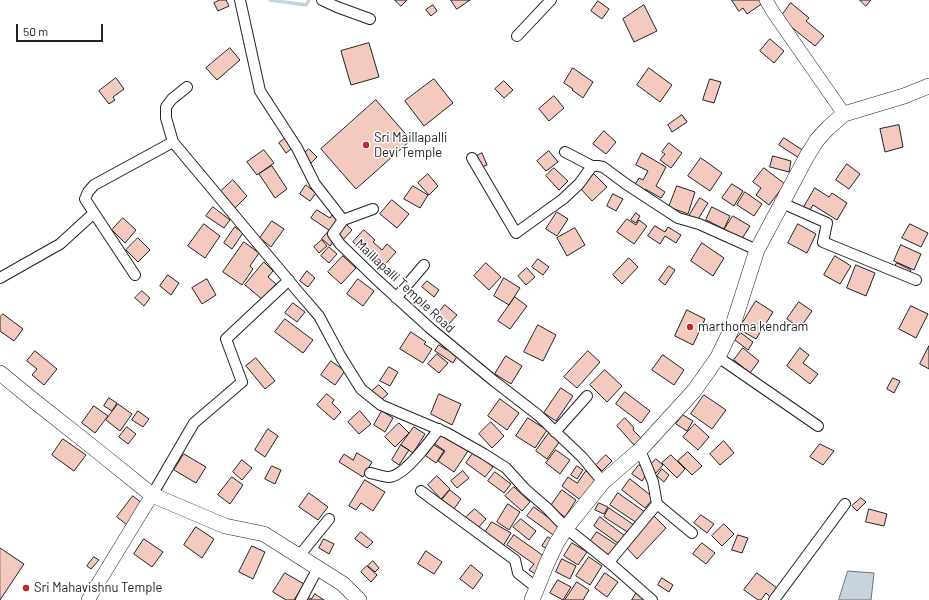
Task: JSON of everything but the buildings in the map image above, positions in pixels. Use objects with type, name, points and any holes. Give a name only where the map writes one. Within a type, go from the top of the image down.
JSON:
[{"type":"main road","points":[[535,594],[547,563],[566,528],[603,482],[640,450],[694,390],[718,357],[732,328],[757,250],[817,140],[844,114],[904,96],[929,86]]},
{"type":"main road","points":[[0,373],[152,495],[225,526],[264,534],[343,584],[359,600]]},
{"type":"street","points":[[240,0],[260,91],[297,148],[315,184],[342,220],[373,209]]},
{"type":"street","points":[[322,0],[337,8],[370,19]]},
{"type":"street","points":[[517,36],[551,0]]},
{"type":"street","points":[[766,0],[844,114]]},
{"type":"street","points":[[187,87],[172,99],[166,107],[166,118],[173,142],[319,316],[361,389],[381,405],[447,433],[506,468],[566,528],[609,562],[652,600]]},
{"type":"street","points":[[135,275],[86,199],[88,192],[94,185],[173,142]]},
{"type":"street","points":[[565,152],[592,166],[603,167],[678,218],[699,224],[757,250]]},
{"type":"street","points":[[472,158],[516,232],[563,199],[579,184],[592,166]]},
{"type":"street","points":[[782,203],[827,223],[823,242],[916,280]]},
{"type":"street","points":[[0,278],[60,244],[94,213]]},
{"type":"street","name":"Maillapalli Temple Road","points":[[342,220],[333,234],[352,256],[431,329],[538,415],[582,457],[603,482]]},
{"type":"street","points":[[396,298],[424,265]]},
{"type":"street","points":[[88,600],[194,423],[242,382],[226,339],[289,280]]},
{"type":"street","points":[[718,357],[818,426]]},
{"type":"street","points":[[555,432],[587,396]]},
{"type":"street","points":[[370,473],[390,477],[401,472],[417,458],[439,429]]},
{"type":"street","points":[[640,450],[653,482],[657,504],[692,533]]},
{"type":"street","points":[[421,491],[514,560],[518,572],[535,594]]},
{"type":"street","points":[[609,562],[657,504]]},
{"type":"street","points":[[774,600],[845,504]]},
{"type":"street","points":[[299,556],[329,519]]},
{"type":"street","points":[[301,600],[318,568]]},
{"type":"shaded area","points":[[848,571],[874,573],[871,600],[839,600]]},
{"type":"waterway","points":[[270,0],[306,5],[309,0]]},
{"type":"place","name":"Sri Maillapalli Devi Temple","points":[[366,145]]},
{"type":"place","name":"marthoma kendram","points":[[690,327]]},
{"type":"place","name":"Sri Mahavishnu Temple","points":[[26,588]]}]
